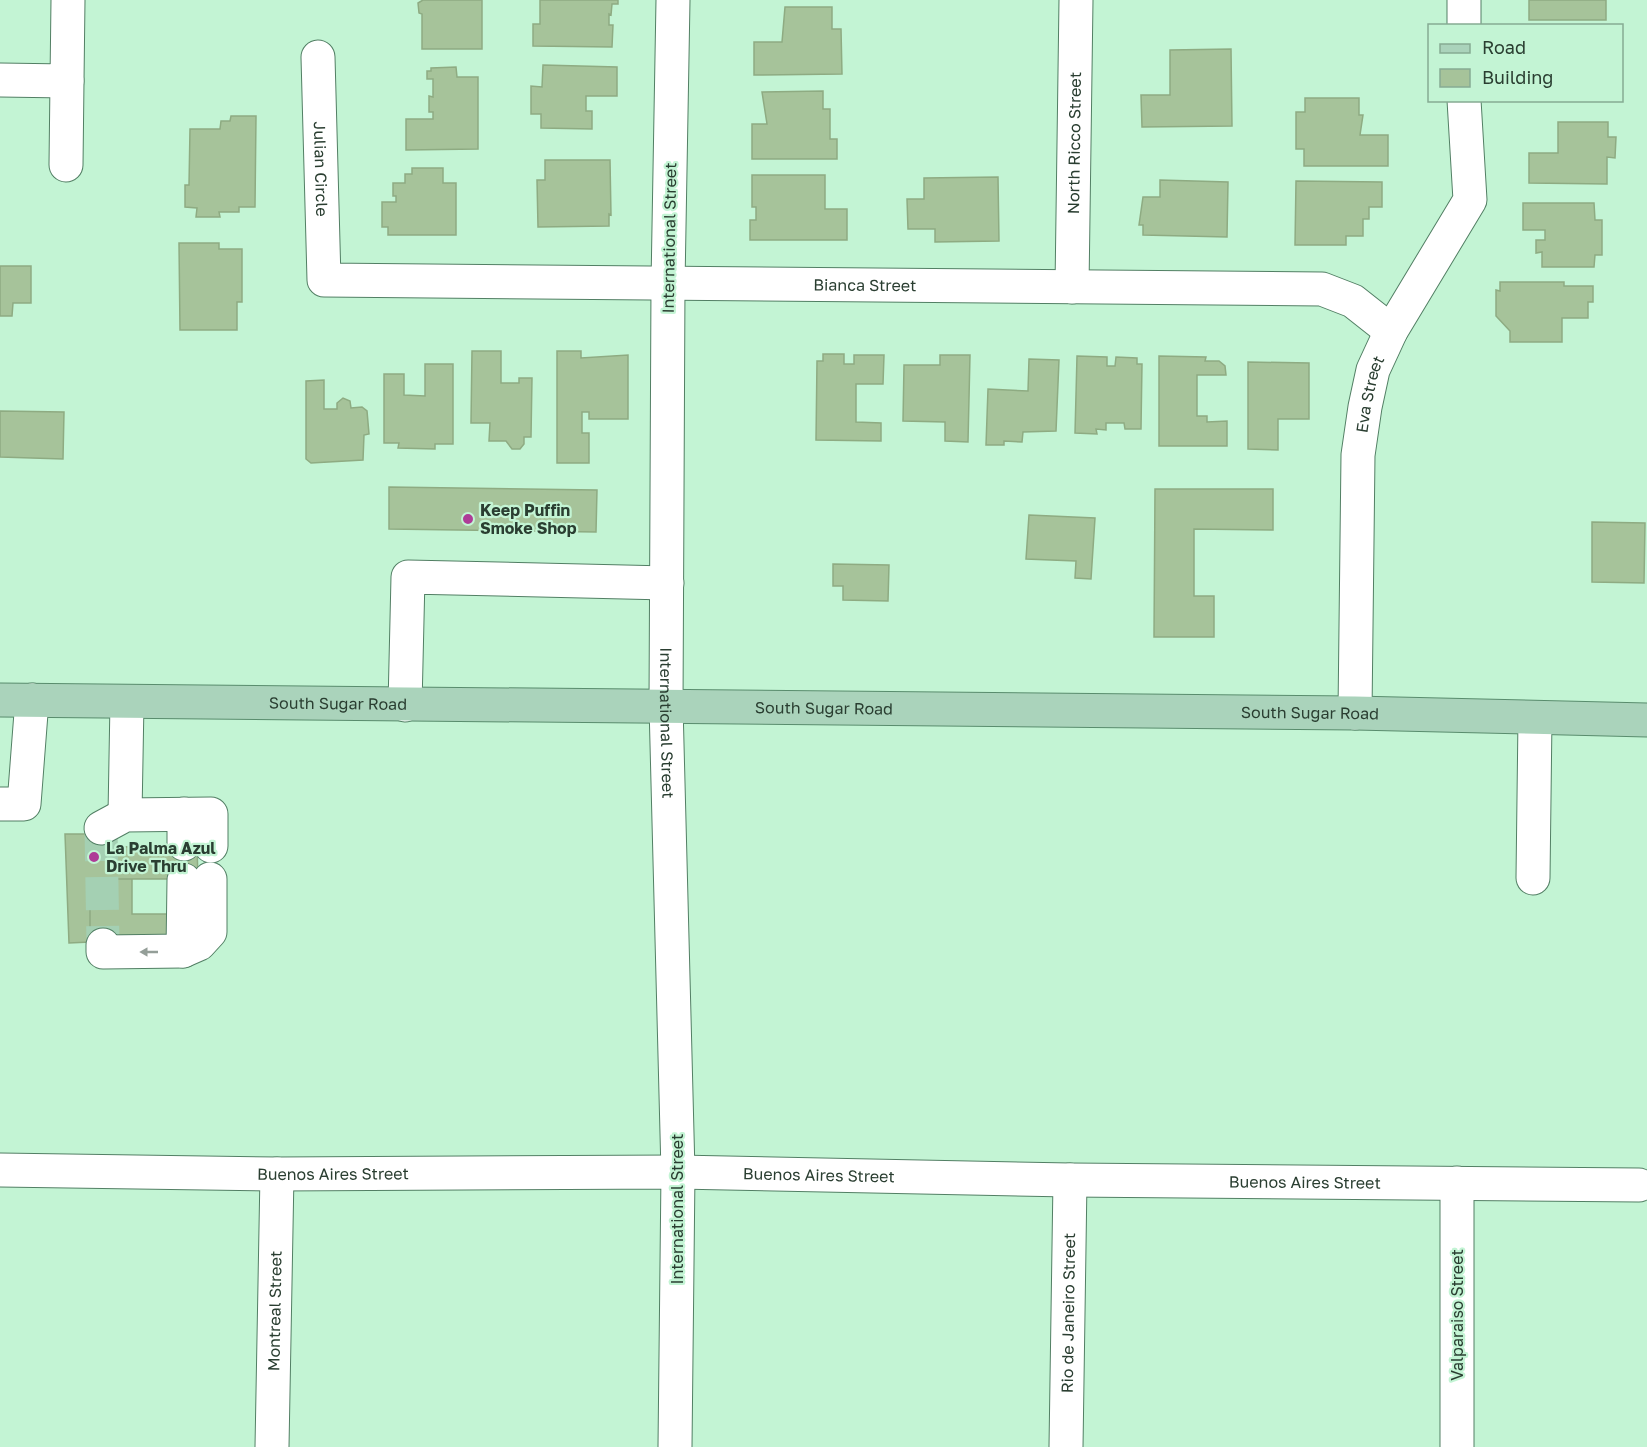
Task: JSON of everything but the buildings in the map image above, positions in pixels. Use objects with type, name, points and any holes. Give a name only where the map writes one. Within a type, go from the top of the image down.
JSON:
[{"type":"main road","name":"South Sugar Road","points":[[16,700],[1355,713],[1647,720]]},
{"type":"street","points":[[66,165],[68,0]]},
{"type":"street","name":"International Street","points":[[673,0],[668,284],[666,705],[678,1172],[675,1447]]},
{"type":"street","name":"North Ricco Street","points":[[1072,287],[1076,0]]},
{"type":"street","points":[[1464,0],[1464,24]]},
{"type":"street","name":"Julian Circle","points":[[318,57],[324,280]]},
{"type":"street","points":[[0,81],[67,81]]},
{"type":"street","name":"Eva Street","points":[[1355,713],[1358,455],[1373,370],[1391,331],[1448,240],[1470,200],[1464,102]]},
{"type":"street","name":"Bianca Street","points":[[324,280],[1322,288],[1353,301],[1391,331]]},
{"type":"street","points":[[405,705],[408,577],[667,583]]},
{"type":"street","points":[[0,804],[24,804],[16,700]]},
{"type":"street","points":[[127,702],[113,821],[197,830]]},
{"type":"street","points":[[1533,878],[1535,718]]},
{"type":"street","points":[[103,945],[103,952],[183,951],[199,944],[210,932],[197,879]]},
{"type":"street","name":"Buenos Aires Street","points":[[0,1170],[277,1174],[678,1172],[1070,1180],[1639,1185]]},
{"type":"street","name":"Montreal Street","points":[[272,1447],[277,1174]]},
{"type":"street","name":"Rio de Janeiro Street","points":[[1066,1447],[1070,1180]]},
{"type":"street","name":"Valparaiso Street","points":[[1456,1447],[1457,1183]]},
{"type":"tunnel","points":[[101,828],[103,945]]},
{"type":"place","name":"Keep Puffin Smoke Shop","points":[[468,519]]},
{"type":"place","name":"La Palma Azul Drive Thru","points":[[94,857]]}]
